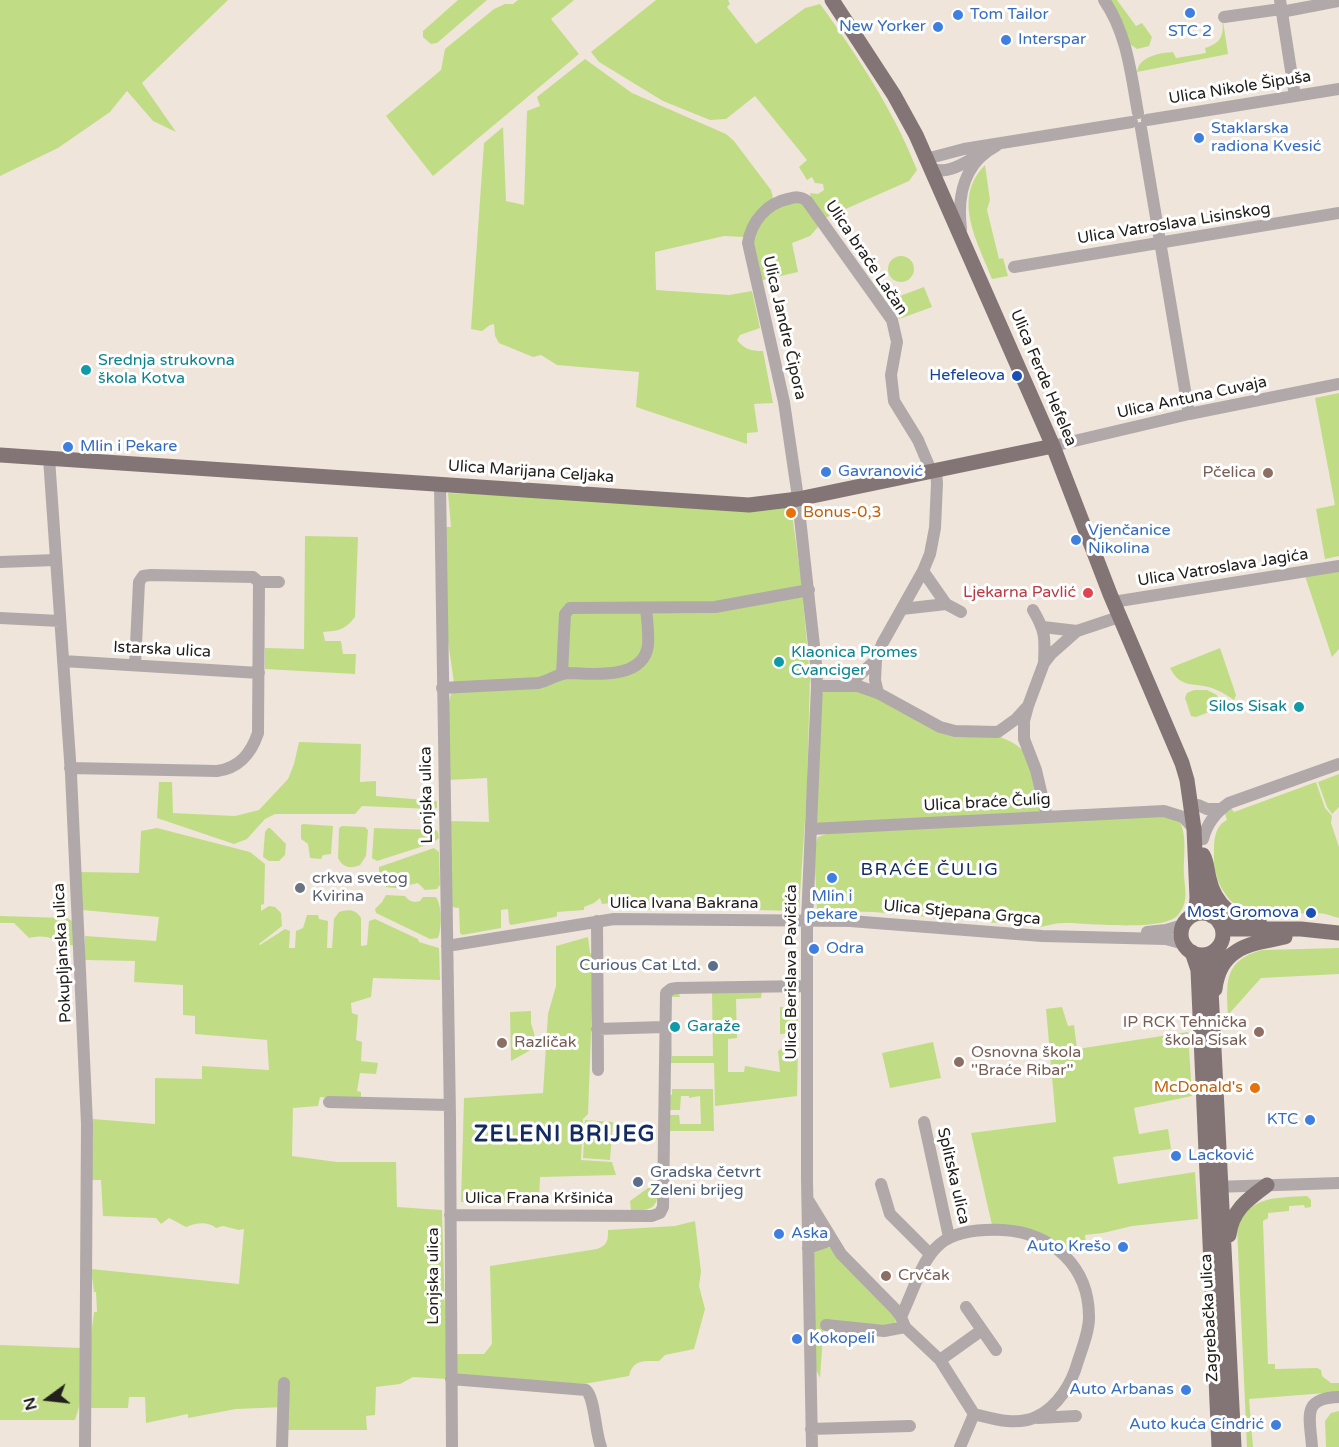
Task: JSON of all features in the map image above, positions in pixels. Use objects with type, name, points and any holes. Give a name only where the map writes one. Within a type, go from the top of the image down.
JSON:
[{"type":"main road","name":"Ulica Ferde Hefelea","points":[[832,2],[894,96],[962,237],[1053,446],[1116,609],[1175,745],[1191,792]]},
{"type":"main road","name":"Ulica Marijana Celjaka","points":[[0,455],[749,505],[798,499],[1053,446]]},
{"type":"main road","points":[[1191,792],[1203,855],[1211,886],[1218,902],[1234,916],[1281,933]]},
{"type":"main road","points":[[1198,834],[1196,908],[1181,934],[1188,948],[1204,955],[1240,938],[1281,933]]},
{"type":"main road","points":[[1203,855],[1206,902],[1223,934],[1218,947]]},
{"type":"main road","points":[[1188,920],[1199,913],[1232,929],[1309,936],[1332,933]]},
{"type":"main road","points":[[1213,1012],[1218,976],[1226,960],[1237,950],[1281,933]]},
{"type":"main road","name":"Zagrebačka ulica","points":[[1218,947],[1210,964],[1213,1012],[1219,1447]]},
{"type":"main road","name":"Zagrebačka ulica","points":[[1188,948],[1198,970],[1214,1186],[1224,1249],[1234,1447]]},
{"type":"main road","points":[[1224,1249],[1237,1210],[1267,1185]]},
{"type":"street","points":[[1104,0],[1121,33],[1132,80],[1136,121],[1160,243],[1189,414]]},
{"type":"street","points":[[1224,17],[1281,7],[1339,1]]},
{"type":"street","points":[[1281,7],[1294,96]]},
{"type":"street","name":"Ulica Nikole Šipuša","points":[[1002,143],[947,170],[938,171],[928,164],[947,152],[1136,121],[1339,89]]},
{"type":"street","name":"Ulica Nikole Šipuša","points":[[962,237],[959,212],[960,193],[972,167],[985,152]]},
{"type":"street","name":"Ulica braće Lačan","points":[[803,198],[892,320],[897,342],[891,375],[894,401],[934,472]]},
{"type":"street","name":"Ulica Jandre Čipora","points":[[798,499],[783,395],[748,243],[754,226],[768,207],[782,200],[803,198]]},
{"type":"street","name":"Ulica Vatroslava Lisinskog","points":[[1014,267],[1339,213]]},
{"type":"street","name":"Ulica Antuna Cuvaja","points":[[1053,446],[1189,414],[1339,384]]},
{"type":"street","name":"Pokupljanska ulica","points":[[50,458],[70,768],[87,1124],[85,1447]]},
{"type":"street","points":[[878,693],[875,680],[876,660],[882,644],[923,571],[930,554],[935,528],[937,483],[934,472]]},
{"type":"street","name":"Lonjska ulica","points":[[440,484],[452,1447]]},
{"type":"street","name":"Ulica Berislava Pavičića","points":[[798,499],[814,634],[817,686],[807,920],[807,1199],[812,1447]]},
{"type":"street","points":[[0,561],[56,560]]},
{"type":"street","name":"Ulica Vatroslava Jagića","points":[[1077,631],[1116,609],[1339,566]]},
{"type":"street","points":[[923,571],[946,604],[961,612]]},
{"type":"street","points":[[135,665],[139,582],[143,576],[253,578],[259,582],[279,582]]},
{"type":"street","points":[[70,768],[217,771],[236,765],[251,751],[258,733],[259,582]]},
{"type":"street","points":[[562,674],[567,609],[715,607],[809,590]]},
{"type":"street","points":[[902,609],[946,604]]},
{"type":"street","points":[[442,688],[545,682],[562,674],[610,673],[626,670],[639,662],[646,653],[648,646],[646,608]]},
{"type":"street","points":[[1033,610],[1045,635],[1044,663],[1028,706],[1023,728],[1047,817]]},
{"type":"street","points":[[0,618],[60,621]]},
{"type":"street","points":[[1043,627],[1077,631]]},
{"type":"street","points":[[1044,663],[1077,631]]},
{"type":"street","points":[[848,685],[876,660]]},
{"type":"street","name":"Istarska ulica","points":[[63,661],[259,673]]},
{"type":"street","points":[[817,686],[858,686],[878,693],[940,727],[955,731],[998,732],[1014,738],[1027,749]]},
{"type":"street","points":[[998,732],[1016,719],[1028,706]]},
{"type":"street","points":[[1164,811],[1183,817],[1198,834],[1206,828],[1219,810],[1229,803],[1339,764]]},
{"type":"street","points":[[1164,811],[1178,806],[1191,792],[1207,809],[1219,810]]},
{"type":"street","name":"Ulica braće Čulig","points":[[811,829],[1164,811]]},
{"type":"street","name":"Ulica Ivana Bakrana","points":[[447,946],[614,919],[807,920]]},
{"type":"street","name":"Ulica Stjepana Grgca","points":[[807,920],[891,923],[1042,936],[1166,939],[1188,948]]},
{"type":"street","name":"Ulica Stjepana Grgca","points":[[1115,937],[1166,930],[1188,920]]},
{"type":"street","name":"Ulica Ivana Bakrana","points":[[597,921],[598,1070]]},
{"type":"street","name":"Ulica Frana Kršinića","points":[[450,1215],[644,1216],[660,1213],[663,1207],[664,996],[671,989],[807,986]]},
{"type":"street","points":[[597,1029],[664,1028]]},
{"type":"street","points":[[329,1102],[449,1105]]},
{"type":"street","name":"Splitska ulica","points":[[924,1122],[949,1237]]},
{"type":"street","points":[[1214,1186],[1339,1183]]},
{"type":"street","points":[[881,1184],[890,1214],[930,1254]]},
{"type":"street","points":[[807,1199],[841,1254],[940,1360],[974,1414],[1005,1421],[1076,1416]]},
{"type":"street","points":[[826,1325],[884,1331],[903,1322],[930,1254],[949,1237],[980,1230],[1023,1233],[1042,1240],[1070,1260],[1081,1278],[1086,1291],[1089,1317],[1077,1365],[1062,1395],[1049,1409],[1034,1418]]},
{"type":"street","points":[[808,1248],[831,1240]]},
{"type":"street","points":[[966,1307],[996,1350]]},
{"type":"street","points":[[940,1360],[982,1330]]},
{"type":"street","points":[[451,1379],[586,1390],[591,1397],[601,1447]]},
{"type":"street","points":[[282,1447],[284,1383]]},
{"type":"street","points":[[1312,1447],[1310,1412],[1312,1405],[1322,1398],[1339,1397]]},
{"type":"street","points":[[960,1447],[974,1414]]},
{"type":"street","points":[[811,1429],[910,1426]]},
{"type":"green space","points":[[0,0],[228,0],[142,83],[176,132],[153,121],[127,91],[110,112],[58,148],[0,176]]},
{"type":"green space","points":[[458,0],[487,0],[437,43],[431,44],[423,37],[423,31]]},
{"type":"green space","points":[[518,0],[574,0],[551,19],[579,54],[433,176],[386,116],[441,70],[445,49],[494,9],[505,4],[513,4]]},
{"type":"green space","points":[[656,0],[728,0],[730,4],[727,7],[756,44],[805,8],[820,4],[874,84],[917,170],[909,181],[825,218],[812,203],[810,193],[818,194],[824,190],[823,184],[815,183],[812,177],[807,180],[799,167],[807,160],[755,96],[726,119],[710,120],[663,101],[599,62],[591,52]]},
{"type":"green space","points":[[1109,0],[1117,0],[1136,26],[1142,23],[1152,37],[1149,46],[1137,49],[1128,43]]},
{"type":"green space","points":[[1222,21],[1228,54],[1137,72],[1142,62],[1156,55],[1173,52],[1176,58],[1206,53],[1205,48],[1214,44],[1222,35]]},
{"type":"green space","points":[[585,59],[632,93],[726,134],[734,141],[771,190],[773,197],[744,237],[724,236],[655,252],[656,290],[729,295],[752,291],[760,328],[740,335],[737,340],[748,349],[763,351],[773,403],[754,404],[758,432],[747,433],[747,444],[636,407],[639,372],[557,365],[541,355],[533,357],[499,343],[495,336],[494,324],[482,331],[471,329],[484,143],[503,127],[506,201],[524,205],[527,111],[540,106],[537,97]]},
{"type":"green space","points":[[985,165],[990,200],[987,210],[999,259],[1003,258],[1008,276],[992,279],[975,236],[969,206],[970,192],[975,178]]},
{"type":"green space","points":[[781,203],[802,203],[819,226],[810,236],[792,243],[798,272],[759,281],[751,249],[761,219]]},
{"type":"green space","points":[[901,256],[910,260],[914,269],[910,278],[901,282],[892,278],[888,269],[892,260]]},
{"type":"green space","points":[[924,287],[932,307],[899,319],[892,299]]},
{"type":"green space","points":[[1339,393],[1339,556],[1325,559],[1316,509],[1335,505],[1315,398]]},
{"type":"green space","points":[[448,493],[791,507],[801,578],[810,677],[807,790],[799,910],[716,909],[690,906],[689,910],[612,909],[611,903],[602,904],[600,898],[584,907],[584,910],[557,912],[555,917],[511,925],[508,909],[501,910],[501,928],[462,935],[460,933],[459,908],[451,907],[450,821],[489,822],[487,778],[448,780],[448,706],[454,683],[445,621],[444,527],[451,527]]},
{"type":"green space","points":[[305,536],[358,537],[355,617],[341,629],[323,632],[325,641],[341,641],[343,654],[356,654],[355,674],[265,669],[265,648],[304,649]]},
{"type":"green space","points":[[1339,571],[1339,649],[1332,657],[1305,576]]},
{"type":"green space","points":[[1220,648],[1236,695],[1234,700],[1212,688],[1183,682],[1174,675],[1170,668]]},
{"type":"green space","points":[[844,688],[871,695],[901,712],[1010,741],[1024,752],[1031,765],[1040,813],[820,824],[816,822],[820,693]]},
{"type":"green space","points":[[1194,690],[1207,690],[1217,695],[1220,708],[1196,717],[1191,716],[1185,698],[1187,693]]},
{"type":"green space","points":[[299,742],[361,744],[360,782],[376,781],[376,796],[437,801],[437,808],[362,806],[355,814],[275,814],[265,819],[247,839],[234,844],[157,818],[159,782],[172,782],[173,813],[235,816],[259,810],[288,779]]},
{"type":"green space","points":[[1339,774],[1339,807],[1332,814],[1318,782]]},
{"type":"green space","points":[[1316,782],[1325,808],[1332,816],[1331,823],[1339,847],[1339,918],[1317,913],[1278,915],[1254,913],[1242,909],[1224,892],[1215,868],[1215,838],[1220,826],[1227,820],[1224,811],[1231,808],[1234,812]]},
{"type":"green space","points":[[1120,817],[1168,817],[1179,820],[1182,826],[1186,896],[1178,915],[1170,920],[1142,925],[1064,923],[1041,927],[874,912],[817,911],[814,847],[818,837],[829,833]]},
{"type":"green space","points":[[301,825],[333,826],[331,854],[323,855],[321,859],[310,858],[308,844],[301,839]]},
{"type":"green space","points":[[342,826],[365,827],[368,830],[366,856],[360,865],[348,867],[338,858],[339,828]]},
{"type":"green space","points":[[157,828],[250,852],[265,864],[264,904],[261,905],[261,911],[269,906],[275,907],[281,913],[282,926],[260,945],[285,929],[290,931],[289,948],[295,948],[296,931],[303,928],[307,915],[318,915],[319,919],[328,921],[327,948],[332,948],[334,919],[339,912],[349,910],[357,913],[361,918],[361,946],[367,945],[369,921],[375,919],[418,939],[419,942],[439,948],[440,980],[373,978],[371,997],[351,1003],[352,1013],[358,1015],[356,1040],[362,1042],[361,1061],[378,1063],[376,1074],[360,1073],[357,1091],[361,1092],[361,1100],[320,1097],[318,1106],[293,1108],[292,1156],[337,1162],[396,1162],[397,1207],[442,1210],[447,1379],[413,1377],[400,1384],[376,1387],[375,1415],[366,1416],[367,1430],[287,1430],[285,1407],[236,1409],[188,1418],[188,1414],[146,1423],[145,1397],[129,1397],[128,1408],[91,1408],[90,1343],[94,1312],[97,1312],[91,1269],[239,1284],[244,1229],[223,1226],[216,1228],[201,1223],[186,1227],[169,1218],[161,1224],[156,1218],[103,1216],[101,1180],[91,1180],[93,1119],[155,1124],[155,1078],[202,1079],[202,1066],[269,1070],[267,1040],[195,1034],[195,1016],[183,1015],[183,985],[134,982],[135,961],[85,960],[85,936],[156,941],[159,917],[82,910],[79,872],[139,873],[141,831]]},
{"type":"green space","points":[[268,828],[286,844],[285,855],[279,861],[269,861],[263,857],[265,832]]},
{"type":"green space","points":[[374,828],[436,830],[439,838],[433,843],[377,861],[372,858]]},
{"type":"green space","points":[[434,848],[439,852],[440,885],[437,889],[425,890],[418,883],[409,885],[405,889],[386,887],[379,874],[379,867]]},
{"type":"green space","points":[[386,895],[405,896],[416,902],[423,897],[436,897],[441,917],[438,938],[430,939],[376,913],[375,909]]},
{"type":"green space","points":[[0,916],[67,918],[72,921],[73,945],[63,946],[47,937],[29,938],[14,923],[0,923]]},
{"type":"green space","points":[[588,937],[590,953],[594,956],[588,1114],[583,1119],[581,1160],[612,1162],[616,1175],[540,1177],[539,1201],[461,1202],[464,1098],[543,1093],[548,1014],[556,986],[556,946]]},
{"type":"green space","points":[[1339,948],[1339,974],[1261,978],[1228,1015],[1228,983],[1234,966],[1240,960],[1262,950]]},
{"type":"green space","points":[[762,991],[761,998],[736,999],[737,1038],[728,1039],[728,1072],[744,1072],[745,1066],[780,1072],[778,1051],[784,1047],[798,1046],[797,1096],[715,1106],[714,1063],[666,1063],[666,997],[679,993],[680,997],[670,997],[672,1056],[713,1056],[712,992]]},
{"type":"green space","points":[[780,1007],[798,1007],[798,1033],[780,1034]]},
{"type":"green space","points":[[1062,1007],[1068,1026],[1074,1025],[1077,1049],[1188,1032],[1192,1096],[1134,1108],[1139,1134],[1168,1129],[1171,1149],[1113,1157],[1118,1184],[1195,1172],[1198,1219],[1132,1226],[1085,1235],[1086,1246],[1066,1250],[992,1225],[971,1133],[1056,1122],[1046,1009]]},
{"type":"green space","points":[[531,1011],[531,1023],[535,1037],[529,1051],[511,1061],[510,1012]]},
{"type":"green space","points":[[933,1042],[941,1078],[890,1088],[882,1053]]},
{"type":"green space","points":[[672,1089],[713,1089],[714,1131],[666,1131],[666,1115],[679,1115],[680,1124],[701,1124],[700,1096],[689,1098],[689,1096],[681,1096],[680,1110],[666,1110],[666,1095],[672,1095]]},
{"type":"green space","points":[[585,1120],[613,1122],[610,1160],[583,1158]]},
{"type":"green space","points":[[648,1188],[658,1188],[654,1205],[648,1209],[631,1211],[630,1201]]},
{"type":"green space","points":[[1307,1196],[1311,1200],[1311,1207],[1289,1206],[1289,1211],[1268,1213],[1268,1218],[1263,1221],[1268,1364],[1275,1364],[1275,1369],[1317,1368],[1321,1370],[1322,1376],[1331,1383],[1339,1383],[1339,1392],[1249,1399],[1253,1447],[1247,1447],[1237,1227],[1249,1209],[1266,1200]]},
{"type":"green space","points":[[695,1221],[701,1272],[699,1286],[705,1309],[694,1349],[665,1355],[659,1361],[640,1362],[633,1366],[629,1376],[584,1384],[457,1373],[456,1354],[484,1354],[492,1344],[490,1266],[597,1249],[607,1242],[608,1230],[675,1226]]},
{"type":"green space","points":[[831,1248],[891,1309],[896,1320],[894,1326],[824,1321],[820,1378],[815,1368],[814,1254],[815,1251]]},
{"type":"green space","points":[[0,1345],[82,1348],[81,1393],[75,1420],[0,1420]]},
{"type":"green space","points":[[1339,1411],[1339,1447],[1326,1447],[1325,1421],[1331,1413]]},
{"type":"place","name":"STC 2","points":[[1190,13]]},
{"type":"place","name":"Tom Tailor","points":[[958,15]]},
{"type":"place","name":"New Yorker","points":[[938,27]]},
{"type":"place","name":"Interspar","points":[[1006,40]]},
{"type":"place","name":"Staklarska radiona Kvesić","points":[[1199,138]]},
{"type":"place","name":"Srednja strukovna škola Kotva","points":[[86,370]]},
{"type":"place","name":"Hefeleova","points":[[1017,376]]},
{"type":"place","name":"Mlin i Pekare","points":[[68,447]]},
{"type":"place","name":"Gavranović","points":[[826,472]]},
{"type":"place","name":"Pčelica","points":[[1268,473]]},
{"type":"place","name":"Bonus-0,3","points":[[791,513]]},
{"type":"place","name":"Vjenčanice Nikolina","points":[[1076,540]]},
{"type":"place","name":"Ljekarna Pavlić","points":[[1088,593]]},
{"type":"place","name":"Klaonica Promes Cvanciger","points":[[779,662]]},
{"type":"place","name":"Silos Sisak","points":[[1299,707]]},
{"type":"place","name":"Mlin i pekare","points":[[832,878]]},
{"type":"place","name":"crkva svetog Kvirina","points":[[300,888]]},
{"type":"place","name":"Most Gromova","points":[[1311,913]]},
{"type":"place","name":"Odra","points":[[814,949]]},
{"type":"place","name":"Curious Cat Ltd.","points":[[713,966]]},
{"type":"place","name":"Garaže","points":[[675,1027]]},
{"type":"place","name":"IP RCK Tehnička škola Sisak","points":[[1259,1032]]},
{"type":"place","name":"Različak","points":[[502,1043]]},
{"type":"place","name":"Osnovna škola ''Braće Ribar''","points":[[959,1062]]},
{"type":"place","name":"McDonald's","points":[[1255,1088]]},
{"type":"place","name":"KTC","points":[[1310,1120]]},
{"type":"place","name":"Lacković","points":[[1176,1156]]},
{"type":"place","name":"Gradska četvrt Zeleni brijeg","points":[[638,1182]]},
{"type":"place","name":"Aska","points":[[779,1234]]},
{"type":"place","name":"Auto Krešo","points":[[1123,1247]]},
{"type":"place","name":"Crvčak","points":[[886,1276]]},
{"type":"place","name":"Kokopeli","points":[[797,1339]]},
{"type":"place","name":"Auto Arbanas","points":[[1186,1390]]},
{"type":"place","name":"Auto kuća Cindrić","points":[[1276,1425]]},
{"type":"district","name":"BRAĆE ČULIG","points":[[930,870]]},
{"type":"district","name":"ZELENI BRIJEG","points":[[565,1135]]}]
